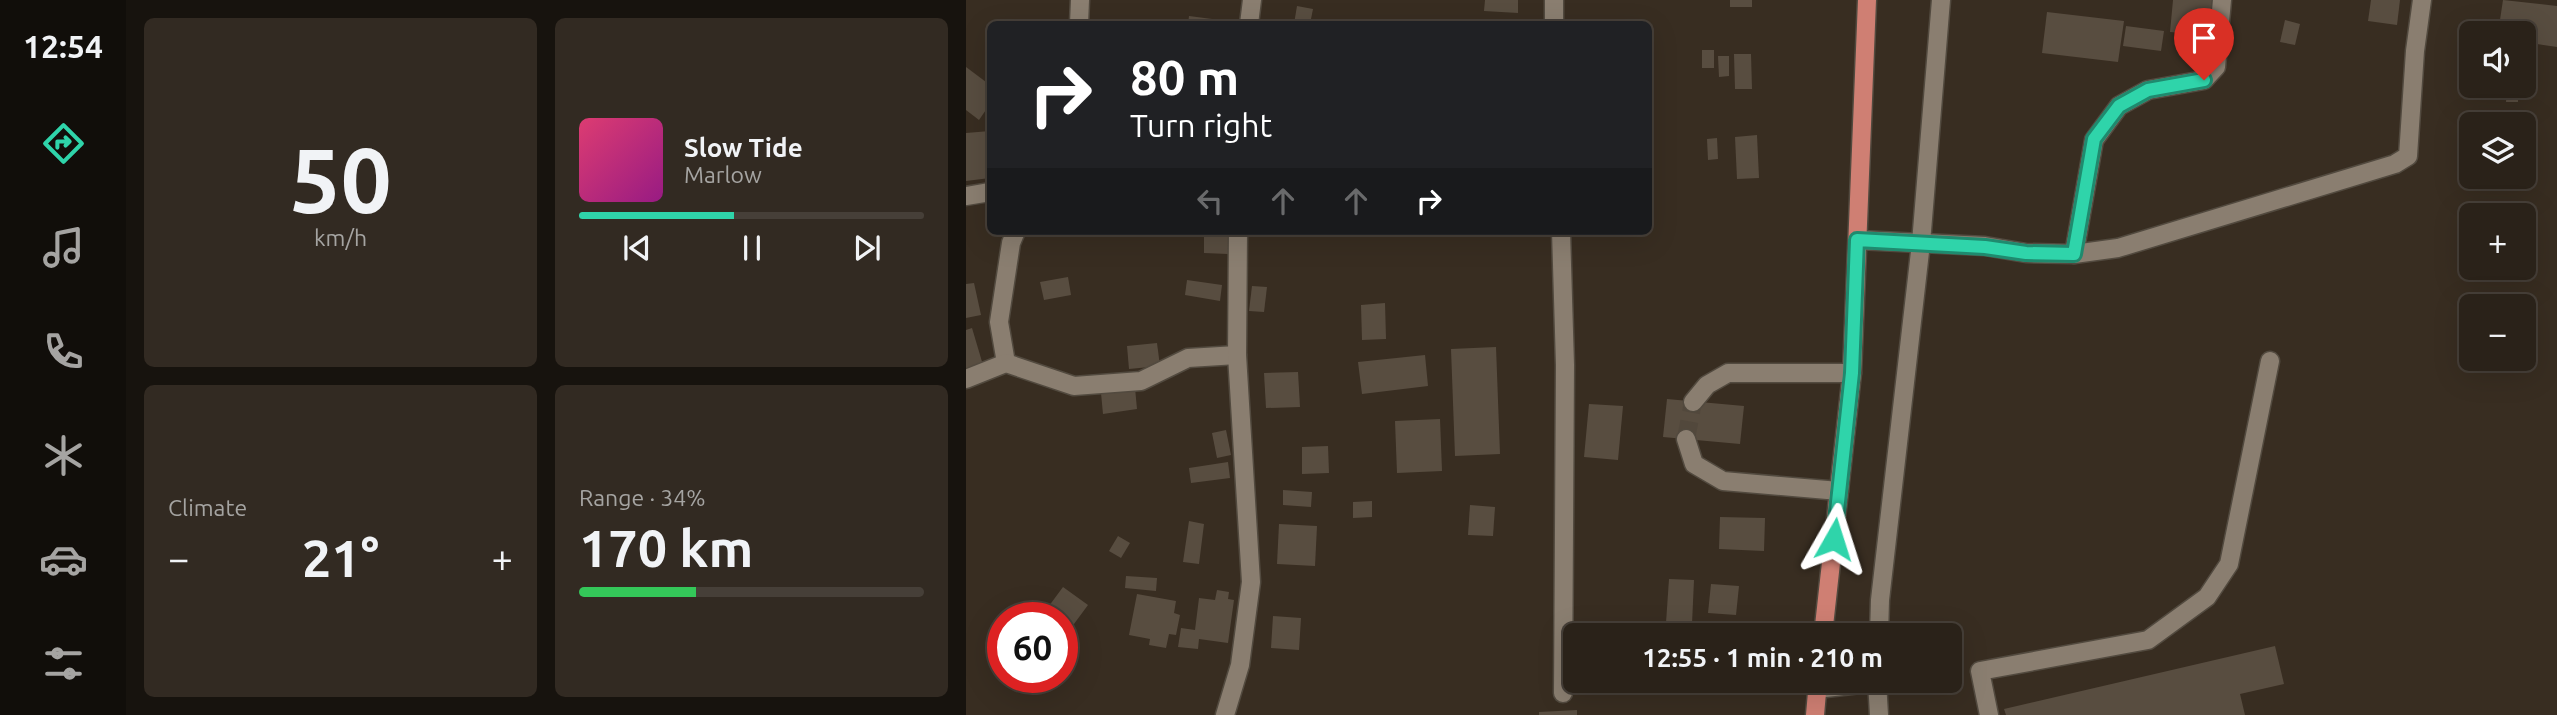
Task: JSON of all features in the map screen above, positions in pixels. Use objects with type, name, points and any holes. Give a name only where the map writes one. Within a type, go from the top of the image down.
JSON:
[{"type":"main road","points":[[1824,623],[1852,373],[1867,0]]},
{"type":"main road","points":[[1815,715],[1816,693]]},
{"type":"street","points":[[1079,21],[1080,0]]},
{"type":"street","points":[[1249,21],[1252,0]]},
{"type":"street","points":[[1554,0],[1554,21]]},
{"type":"street","points":[[1879,623],[1921,243],[1941,0]]},
{"type":"street","points":[[2074,254],[2094,139],[2119,106],[2148,90],[2204,80],[2216,67],[2222,0]]},
{"type":"street","points":[[1857,240],[1985,247],[2026,253],[2074,254],[2118,248],[2395,164],[2408,156],[2414,51],[2422,0]]},
{"type":"street","points":[[966,196],[987,192]]},
{"type":"street","points":[[1006,363],[999,322],[1015,235]]},
{"type":"street","points":[[1225,715],[1240,665],[1251,582],[1237,355],[1238,235]]},
{"type":"street","points":[[1560,235],[1564,365],[1563,694]]},
{"type":"street","points":[[966,379],[1006,363],[1074,386],[1141,381],[1188,358],[1237,355]]},
{"type":"street","points":[[1989,715],[1980,671],[2148,640],[2207,597],[2229,564],[2270,361]]},
{"type":"street","points":[[1693,402],[1707,385],[1728,373],[1852,373]]},
{"type":"street","points":[[1686,439],[1694,464],[1723,481],[1839,491]]},
{"type":"street","points":[[1878,693],[1879,715]]},
{"type":"building","points":[[1485,0],[1518,0],[1518,13],[1484,11]]},
{"type":"building","points":[[1730,0],[1752,0],[1752,7],[1730,7]]},
{"type":"building","points":[[2173,0],[2212,0],[2209,35],[2170,32]]},
{"type":"building","points":[[2371,0],[2400,0],[2397,25],[2368,21]]},
{"type":"building","points":[[2503,0],[2557,6],[2557,47],[2536,44],[2536,21],[2500,21]]},
{"type":"building","points":[[1297,6],[1313,9],[1311,21],[1294,21]]},
{"type":"building","points":[[2047,12],[2124,21],[2118,62],[2042,53]]},
{"type":"building","points":[[1189,16],[1228,21],[1188,21]]},
{"type":"building","points":[[2285,20],[2300,24],[2295,45],[2280,42]]},
{"type":"building","points":[[2126,26],[2164,31],[2161,51],[2123,46]]},
{"type":"building","points":[[1702,50],[1714,50],[1714,68],[1702,68]]},
{"type":"building","points":[[1734,54],[1751,54],[1752,89],[1735,89]]},
{"type":"building","points":[[1718,56],[1729,56],[1729,76],[1719,77]]},
{"type":"building","points":[[966,67],[987,83],[987,108],[979,120],[966,110]]},
{"type":"building","points":[[2506,98],[2518,98],[2518,102],[2506,102]]},
{"type":"building","points":[[987,131],[987,178],[966,181],[966,133]]},
{"type":"building","points":[[1757,135],[1759,178],[1737,179],[1735,137]]},
{"type":"building","points":[[1717,138],[1718,159],[1708,160],[1707,139]]},
{"type":"building","points":[[1204,235],[1228,236],[1228,254],[1204,253]]},
{"type":"building","points":[[1068,277],[1071,295],[1044,300],[1040,282]]},
{"type":"building","points":[[1187,280],[1222,285],[1220,301],[1185,295]]},
{"type":"building","points":[[974,283],[981,315],[966,318],[966,284]]},
{"type":"building","points":[[1252,286],[1267,287],[1264,312],[1249,311]]},
{"type":"building","points":[[1385,303],[1386,339],[1362,340],[1361,305]]},
{"type":"building","points":[[972,328],[983,365],[966,370],[966,330]]},
{"type":"building","points":[[1157,343],[1160,366],[1129,369],[1127,346]]},
{"type":"building","points":[[1496,347],[1500,454],[1455,456],[1451,349]]},
{"type":"building","points":[[1425,355],[1428,386],[1362,394],[1358,362]]},
{"type":"building","points":[[1298,372],[1300,407],[1266,408],[1264,373]]},
{"type":"building","points":[[1135,388],[1137,409],[1103,414],[1101,393]]},
{"type":"building","points":[[1667,399],[1744,406],[1740,444],[1663,437]]},
{"type":"building","points":[[1589,404],[1623,406],[1618,460],[1584,457]]},
{"type":"building","points":[[1440,419],[1442,471],[1397,473],[1395,421]]},
{"type":"building","points":[[1226,430],[1231,455],[1217,458],[1212,433]]},
{"type":"building","points":[[1328,446],[1329,473],[1302,474],[1302,447]]},
{"type":"building","points":[[1228,462],[1230,478],[1191,483],[1189,468]]},
{"type":"building","points":[[1283,490],[1312,492],[1311,507],[1283,505]]},
{"type":"building","points":[[1372,501],[1372,517],[1353,518],[1353,502]]},
{"type":"building","points":[[1470,505],[1495,507],[1493,536],[1468,535]]},
{"type":"building","points":[[1720,517],[1765,518],[1764,551],[1719,549]]},
{"type":"building","points":[[1189,521],[1204,524],[1199,564],[1183,562]]},
{"type":"building","points":[[1279,524],[1317,526],[1315,566],[1277,564]]},
{"type":"building","points":[[1118,536],[1130,543],[1121,558],[1109,551]]},
{"type":"building","points":[[1126,576],[1157,578],[1156,591],[1125,588]]},
{"type":"building","points":[[1669,579],[1694,580],[1692,623],[1666,623]]},
{"type":"building","points":[[1711,584],[1739,586],[1736,615],[1708,613]]},
{"type":"building","points":[[1063,587],[1088,605],[1078,619],[1078,602],[1052,602]]},
{"type":"building","points":[[1217,590],[1229,592],[1228,599],[1234,600],[1228,643],[1199,639],[1198,649],[1178,647],[1181,628],[1195,630],[1199,598],[1215,600]]},
{"type":"building","points":[[1137,594],[1176,601],[1174,613],[1180,615],[1176,635],[1169,634],[1166,648],[1149,645],[1150,639],[1129,635]]},
{"type":"building","points":[[1273,616],[1301,618],[1299,650],[1271,648]]},
{"type":"building","points":[[2275,646],[2284,684],[2240,694],[2245,715],[2006,715],[2004,709]]},
{"type":"building","points":[[1577,710],[1577,715],[1539,715],[1539,712]]},
{"type":"tunnel","points":[[1686,439],[1693,402]]},
{"type":"route","points":[[1834,539],[1852,373],[1857,240],[2074,254],[2094,139],[2119,106],[2148,90],[2204,80]]}]
